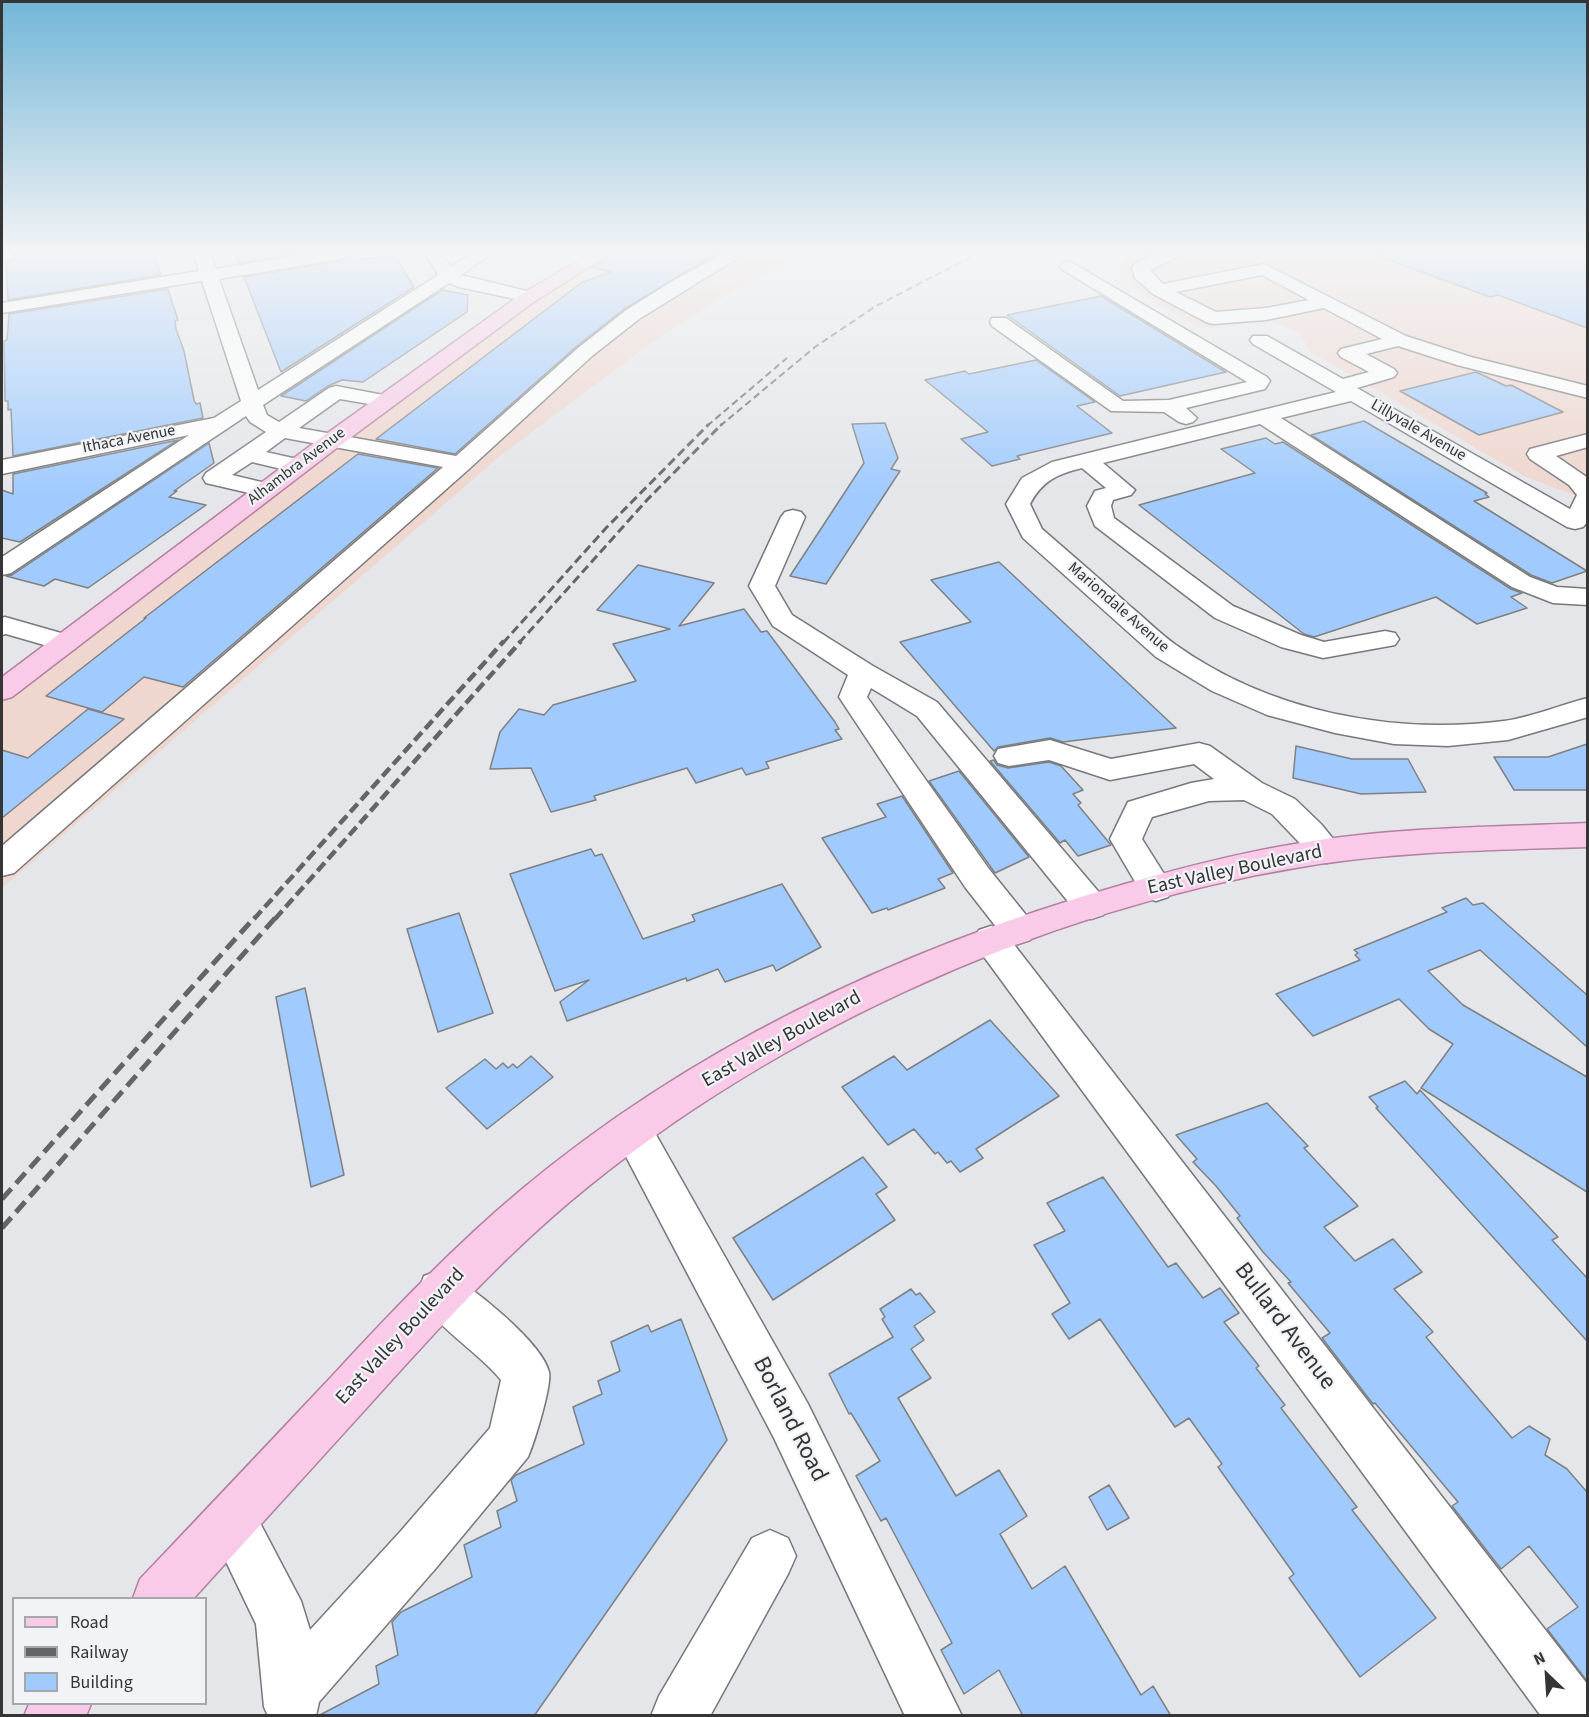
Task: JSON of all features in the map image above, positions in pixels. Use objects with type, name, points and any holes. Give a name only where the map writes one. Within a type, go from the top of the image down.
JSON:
[{"type":"main road","name":"Alhambra Avenue","points":[[2,692],[266,490],[478,334]]},
{"type":"main road","name":"East Valley Boulevard","points":[[161,1597],[440,1292],[566,1180],[632,1130],[759,1050],[843,1004],[911,972],[1005,935],[1091,906],[1218,871],[1327,851],[1375,845],[1587,835]]},
{"type":"street","points":[[230,334],[255,411],[281,430],[330,442],[461,464]]},
{"type":"street","points":[[255,411],[364,334]]},
{"type":"street","points":[[2,864],[608,334]]},
{"type":"street","points":[[1016,334],[1118,407],[1169,406],[1257,385],[1260,381],[1182,334]]},
{"type":"street","points":[[1388,334],[1452,357],[1587,392]]},
{"type":"street","name":"Lillyvale Avenue","points":[[1260,340],[1583,522]]},
{"type":"street","points":[[1387,373],[1348,352],[1399,340]]},
{"type":"street","name":"Mariondale Avenue","points":[[1452,357],[1387,373],[1347,390],[1264,417],[1060,468],[1030,483],[1018,504],[1032,533],[1166,651],[1222,685],[1277,708],[1335,723],[1394,734],[1448,736],[1508,730],[1587,707]]},
{"type":"street","points":[[266,490],[214,478],[336,392],[387,401]]},
{"type":"street","points":[[1169,406],[1205,431]]},
{"type":"street","name":"Ithaca Avenue","points":[[2,467],[228,420],[255,411]]},
{"type":"street","points":[[1264,417],[1521,582],[1553,595],[1587,597]]},
{"type":"street","points":[[2,568],[228,420]]},
{"type":"street","points":[[1583,522],[1587,495],[1577,480],[1538,454],[1587,440]]},
{"type":"street","points":[[247,454],[298,466]]},
{"type":"street","points":[[1087,460],[1124,490],[1102,496],[1099,506],[1103,521],[1224,612],[1291,641],[1323,650],[1385,639]]},
{"type":"street","points":[[793,517],[762,586],[782,620],[863,672],[927,709],[1091,906]]},
{"type":"street","points":[[2,627],[5,625],[65,643]]},
{"type":"street","name":"Bullard Avenue","points":[[863,672],[853,697],[977,878],[1005,935],[1576,1716]]},
{"type":"street","points":[[1009,756],[1050,750],[1110,770],[1198,753],[1250,789],[1279,802],[1327,851]]},
{"type":"street","points":[[1110,770],[1139,810]]},
{"type":"street","points":[[1156,888],[1126,839],[1139,810],[1198,791],[1250,789]]},
{"type":"street","name":"Borland Road","points":[[632,1130],[791,1421],[934,1716]]},
{"type":"street","points":[[292,1704],[511,1440],[526,1374],[504,1347],[440,1292]]},
{"type":"street","points":[[231,1520],[282,1620],[292,1704]]},
{"type":"street","points":[[679,1716],[770,1556]]},
{"type":"shaded area","points":[[487,334],[663,334],[500,456],[2,888],[2,698]]},
{"type":"shaded area","points":[[1300,334],[1587,334],[1587,500],[1524,476],[1311,352]]},
{"type":"building","points":[[7,334],[178,334],[184,351],[194,400],[196,404],[200,403],[203,418],[13,456],[11,409],[8,410],[8,401],[5,401],[4,341],[7,340]]},
{"type":"building","points":[[266,334],[340,334],[281,372]]},
{"type":"building","points":[[375,334],[434,334],[363,382],[342,380],[328,386],[306,401],[281,396]]},
{"type":"building","points":[[514,334],[592,334],[455,454],[376,439]]},
{"type":"building","points":[[1034,334],[1164,334],[1226,372],[1120,396]]},
{"type":"building","points":[[1036,360],[1095,402],[1077,406],[1112,433],[1017,456],[1020,459],[992,466],[961,439],[988,432],[925,380],[965,371],[969,374]]},
{"type":"building","points":[[1476,372],[1506,386],[1511,385],[1563,412],[1479,435],[1400,391]]},
{"type":"building","points":[[1364,421],[1487,493],[1485,494],[1489,497],[1474,501],[1587,571],[1552,583],[1531,575],[1311,435]]},
{"type":"building","points":[[885,423],[898,458],[891,469],[900,471],[826,584],[790,576],[864,463],[852,424]]},
{"type":"building","points":[[1266,438],[1275,444],[1283,442],[1511,589],[1522,593],[1511,597],[1527,608],[1477,624],[1436,597],[1314,637],[1304,634],[1139,505],[1255,473],[1221,449]]},
{"type":"building","points":[[178,440],[20,542],[2,538],[2,490],[13,494],[13,474]]},
{"type":"building","points":[[209,443],[214,463],[169,497],[206,505],[88,588],[55,579],[44,586],[6,576],[12,575]]},
{"type":"building","points":[[358,454],[438,468],[183,687],[144,677],[102,712],[46,696],[146,618],[144,618]]},
{"type":"building","points":[[999,562],[1176,728],[1063,742],[1050,738],[998,747],[994,751],[900,642],[971,622],[931,580]]},
{"type":"building","points":[[638,565],[714,583],[679,626],[744,609],[761,632],[767,631],[835,722],[839,729],[835,730],[842,739],[766,762],[769,768],[746,775],[742,768],[696,783],[687,768],[594,796],[596,800],[551,812],[531,768],[490,769],[500,732],[519,709],[544,715],[553,705],[636,681],[613,644],[670,629],[597,610]]},
{"type":"building","points":[[88,709],[124,719],[2,818],[2,750],[28,758]]},
{"type":"building","points":[[1587,744],[1587,790],[1514,790],[1494,757],[1548,757]]},
{"type":"building","points":[[1296,746],[1352,759],[1408,759],[1426,792],[1361,794],[1293,778]]},
{"type":"building","points":[[994,760],[997,765],[1008,768],[1049,762],[1061,766],[1083,790],[1073,794],[1081,803],[1078,805],[1111,845],[1078,856],[1065,840],[1060,843],[990,761]]},
{"type":"building","points":[[959,771],[1029,857],[995,873],[929,781]]},
{"type":"building","points":[[902,796],[953,873],[938,879],[945,888],[888,910],[887,908],[872,913],[822,838],[886,817],[877,804]]},
{"type":"building","points":[[591,849],[595,856],[602,854],[643,939],[695,921],[692,915],[782,884],[821,947],[776,971],[773,965],[725,982],[718,969],[687,981],[686,978],[567,1021],[560,1002],[589,980],[555,991],[510,874]]},
{"type":"building","points":[[1466,898],[1473,905],[1483,903],[1587,995],[1587,1047],[1480,950],[1428,971],[1463,1005],[1587,1077],[1587,1192],[1421,1088],[1453,1044],[1429,1029],[1399,999],[1313,1036],[1276,994],[1360,960],[1355,955],[1358,953],[1354,950],[1447,912],[1442,908]]},
{"type":"building","points":[[459,913],[493,1013],[438,1032],[407,929]]},
{"type":"building","points":[[305,988],[344,1175],[311,1187],[276,997]]},
{"type":"building","points":[[990,1020],[1059,1096],[976,1149],[983,1158],[960,1172],[951,1161],[947,1163],[938,1152],[935,1154],[914,1129],[888,1145],[842,1087],[894,1056],[907,1070]]},
{"type":"building","points":[[531,1056],[553,1077],[487,1129],[446,1088],[485,1059],[496,1069],[503,1063],[508,1068],[513,1064],[517,1068]]},
{"type":"building","points":[[1405,1081],[1417,1094],[1420,1090],[1558,1237],[1552,1240],[1587,1278],[1587,1341],[1376,1108],[1378,1107],[1369,1097]]},
{"type":"building","points":[[1267,1103],[1308,1146],[1304,1148],[1358,1206],[1324,1227],[1355,1261],[1393,1239],[1422,1272],[1394,1289],[1433,1332],[1426,1337],[1512,1438],[1529,1426],[1550,1439],[1545,1455],[1567,1469],[1587,1492],[1587,1681],[1547,1629],[1578,1607],[1529,1546],[1501,1569],[1452,1506],[1458,1502],[1375,1403],[1373,1404],[1322,1338],[1330,1333],[1288,1283],[1291,1282],[1263,1252],[1237,1218],[1240,1216],[1216,1186],[1193,1162],[1197,1159],[1176,1135]]},
{"type":"building","points":[[863,1157],[887,1187],[876,1194],[895,1220],[773,1300],[733,1238]]},
{"type":"building","points":[[1103,1177],[1168,1267],[1176,1263],[1203,1298],[1220,1288],[1239,1313],[1224,1322],[1259,1366],[1256,1368],[1285,1405],[1281,1408],[1357,1507],[1352,1510],[1436,1618],[1360,1677],[1289,1578],[1294,1574],[1218,1467],[1222,1464],[1189,1418],[1175,1427],[1100,1319],[1069,1339],[1052,1314],[1070,1303],[1034,1245],[1065,1231],[1047,1203]]},
{"type":"building","points":[[911,1289],[916,1295],[920,1293],[935,1312],[914,1326],[924,1340],[911,1349],[931,1378],[898,1398],[956,1496],[999,1470],[1027,1516],[1000,1534],[1032,1589],[1065,1566],[1141,1695],[1153,1686],[1171,1716],[1023,1716],[999,1670],[964,1694],[941,1650],[952,1643],[886,1518],[881,1521],[856,1476],[880,1461],[851,1413],[849,1414],[829,1374],[893,1337],[882,1319],[885,1317],[880,1309]]},
{"type":"building","points":[[681,1319],[727,1440],[534,1716],[318,1716],[379,1684],[376,1666],[398,1655],[392,1622],[401,1612],[472,1577],[464,1545],[501,1527],[497,1511],[517,1501],[511,1480],[516,1475],[584,1444],[573,1407],[602,1394],[598,1381],[620,1371],[611,1342],[648,1325],[651,1332]]},
{"type":"building","points":[[1109,1485],[1129,1518],[1107,1530],[1089,1497]]},
{"type":"railway","points":[[720,426],[815,347],[834,334]]},
{"type":"railway","points":[[707,426],[787,358]]},
{"type":"railway","points":[[503,643],[606,528],[707,426]]},
{"type":"railway","points":[[519,643],[647,500],[720,426]]},
{"type":"railway","points":[[254,919],[504,641]]},
{"type":"railway","points":[[275,919],[521,641]]},
{"type":"railway","points":[[2,1199],[255,917]]},
{"type":"railway","points":[[2,1228],[276,917]]}]
